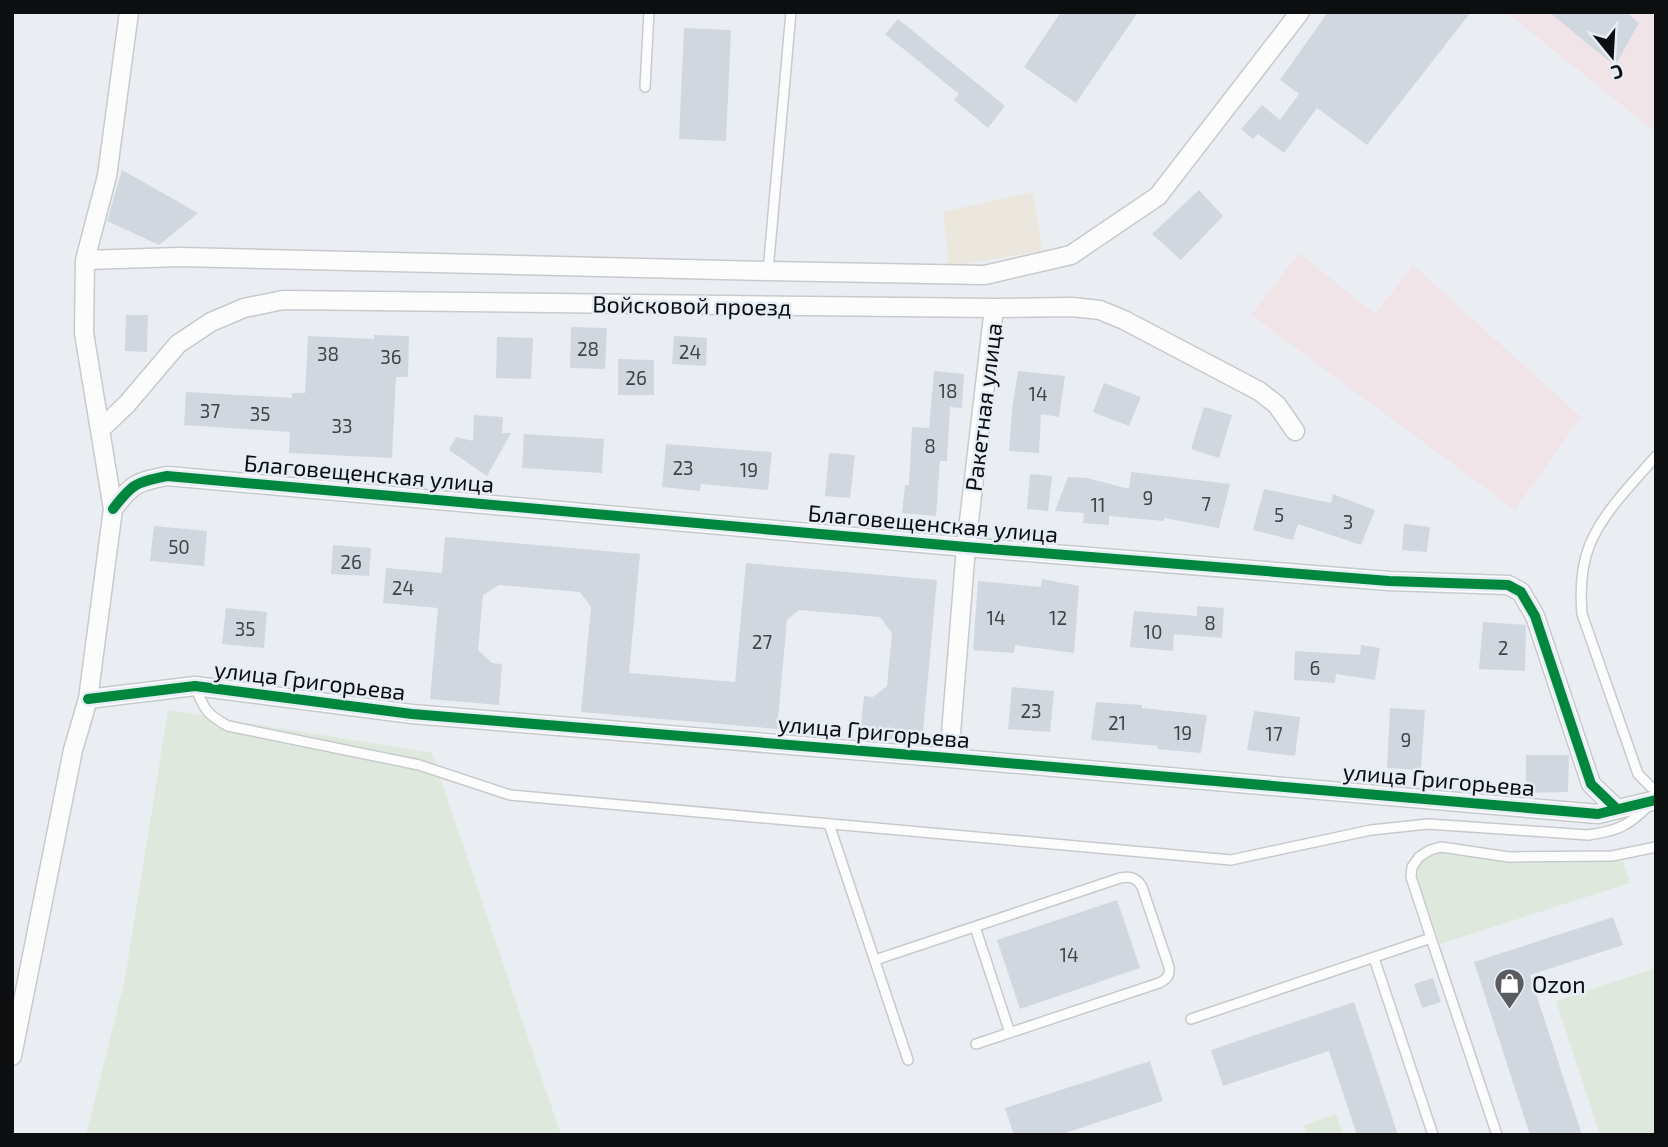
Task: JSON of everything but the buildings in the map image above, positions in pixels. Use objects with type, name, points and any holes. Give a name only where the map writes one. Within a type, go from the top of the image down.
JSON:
[{"type":"street","points":[[12,1056],[73,750],[88,699],[113,509],[83,333],[85,260],[107,176],[129,12]]},
{"type":"street","points":[[85,260],[180,257],[985,275],[1071,255],[1158,196],[1300,12]]},
{"type":"street","name":"Войсковой проезд","points":[[100,430],[127,404],[178,344],[211,322],[244,308],[283,300],[1072,307],[1100,310],[1259,391],[1277,405],[1295,431]]},
{"type":"street","name":"Ракетная улица","points":[[949,758],[966,547],[994,308]]},
{"type":"street","name":"Благовещенская улица","points":[[113,509],[127,491],[142,481],[167,476],[966,547],[1389,581],[1508,586],[1521,592],[1535,616],[1591,784],[1617,809]]},
{"type":"street","name":"улица Григорьева","points":[[88,699],[195,686],[412,714],[1598,814],[1655,797]]},
{"type":"lane","points":[[645,88],[649,12]]},
{"type":"lane","points":[[768,271],[791,12]]},
{"type":"lane","points":[[195,686],[204,708],[214,719],[228,726],[419,765],[510,795],[1231,860],[1370,830],[1428,824],[1588,835],[1622,827],[1636,819],[1655,797],[1651,787],[1638,774],[1582,614],[1580,593],[1590,544],[1609,513],[1656,457]]},
{"type":"lane","points":[[830,824],[908,1060]]},
{"type":"lane","points":[[1497,1135],[1411,877],[1412,867],[1419,856],[1441,847],[1509,857],[1612,856],[1656,847]]},
{"type":"lane","points":[[875,960],[1120,878],[1129,877],[1138,881],[1169,967],[1166,979],[976,1044]]},
{"type":"lane","points":[[975,927],[1010,1032]]},
{"type":"lane","points":[[1191,1019],[1431,939]]},
{"type":"lane","points":[[1374,958],[1433,1135]]},
{"type":"shaded area","points":[[1506,12],[1656,12],[1656,133]]},
{"type":"shaded area","points":[[1033,192],[1043,251],[949,266],[943,212]]},
{"type":"shaded area","points":[[1299,253],[1375,314],[1413,265],[1581,417],[1515,510],[1251,315]]},
{"type":"shaded area","points":[[168,710],[432,753],[561,1135],[86,1135],[125,978]]},
{"type":"shaded area","points":[[1435,852],[1510,863],[1623,861],[1630,883],[1440,944],[1417,878],[1419,865]]},
{"type":"shaded area","points":[[1656,968],[1656,1135],[1600,1135],[1556,1001]]},
{"type":"shaded area","points":[[1336,1114],[1343,1135],[1307,1135],[1304,1125]]},
{"type":"cycle path","points":[[113,509],[136,485],[167,476],[966,547],[1389,581],[1508,585],[1521,592],[1535,616],[1591,784],[1617,809]]},
{"type":"cycle path","points":[[88,699],[195,686],[412,714],[1598,814],[1656,800]]},
{"type":"place","name":"Ozon","points":[[1509,1011]]}]
